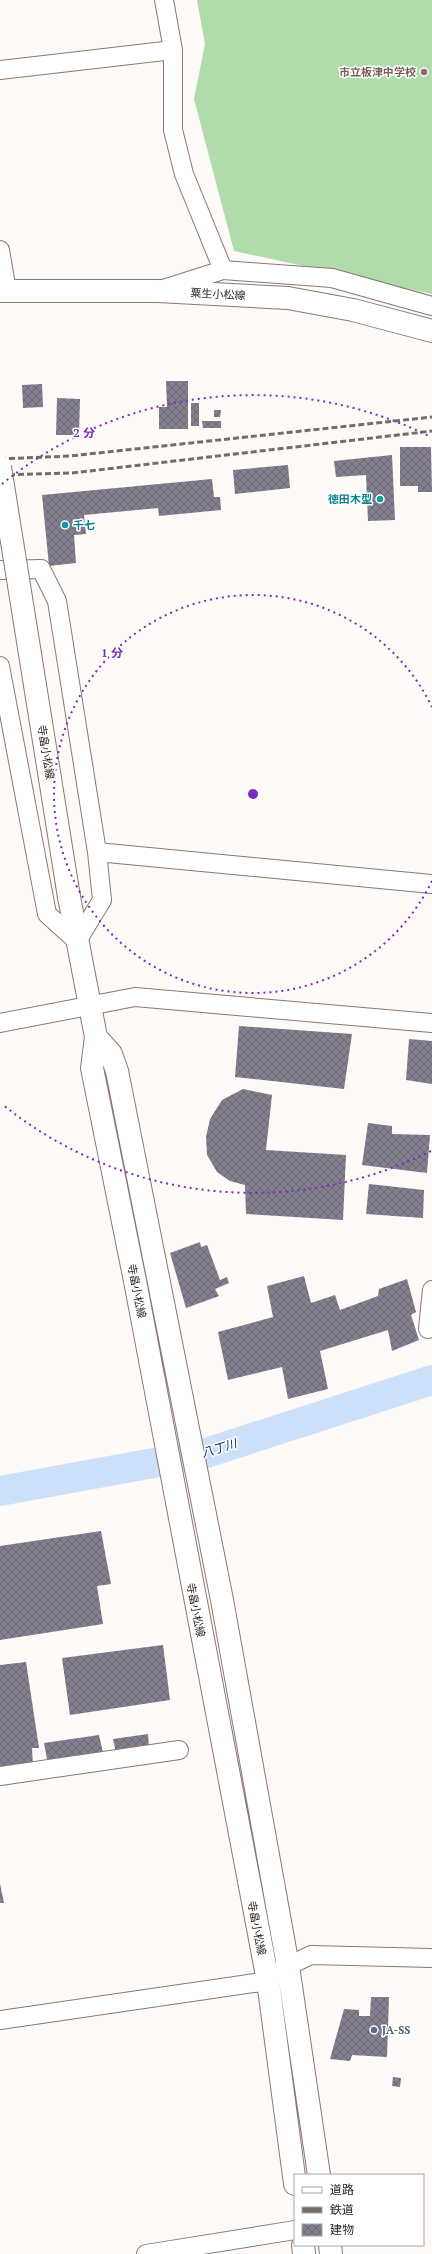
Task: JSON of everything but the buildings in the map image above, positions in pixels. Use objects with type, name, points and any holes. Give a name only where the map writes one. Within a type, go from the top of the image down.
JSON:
[{"type":"main road","name":"粟生小松線","points":[[3,291],[158,291],[288,298],[353,310],[432,331]]},
{"type":"main road","name":"寺畠小松線","points":[[0,466],[69,898],[96,1037],[92,1068],[135,1281],[195,1605],[268,1981],[294,2176]]},
{"type":"main road","name":"寺畠小松線","points":[[96,1037],[111,1054],[117,1071],[159,1276],[222,1600],[288,1966],[319,2174]]},
{"type":"street","points":[[164,0],[173,50],[173,130],[184,174],[223,270]]},
{"type":"street","points":[[0,70],[173,50]]},
{"type":"street","points":[[0,250],[3,291]]},
{"type":"street","points":[[158,291],[223,270],[332,278],[432,306]]},
{"type":"street","points":[[0,570],[41,569],[57,601],[97,852],[102,900],[77,941],[47,914],[0,666]]},
{"type":"street","points":[[97,852],[432,884]]},
{"type":"street","points":[[0,1023],[135,997],[432,1023]]},
{"type":"street","points":[[428,1329],[432,1290]]},
{"type":"street","points":[[0,1776],[179,1750]]},
{"type":"street","points":[[0,2020],[268,1981],[288,1966],[311,1955],[432,1958]]},
{"type":"street","points":[[146,2254],[294,2230]]},
{"type":"green space","points":[[197,0],[432,0],[432,294],[234,251],[194,99],[205,44]]},
{"type":"waterway","name":"八丁川","points":[[0,1491],[203,1454],[432,1380]]},
{"type":"railway","points":[[0,459],[70,456],[432,417]]},
{"type":"railway","points":[[0,475],[72,473],[432,431]]},
{"type":"place","name":"市立板津中学校","points":[[424,72]]},
{"type":"place","name":"徳田木型","points":[[380,499]]},
{"type":"place","name":"千七","points":[[65,525]]},
{"type":"place","name":"JA-SS","points":[[374,2030]]}]
